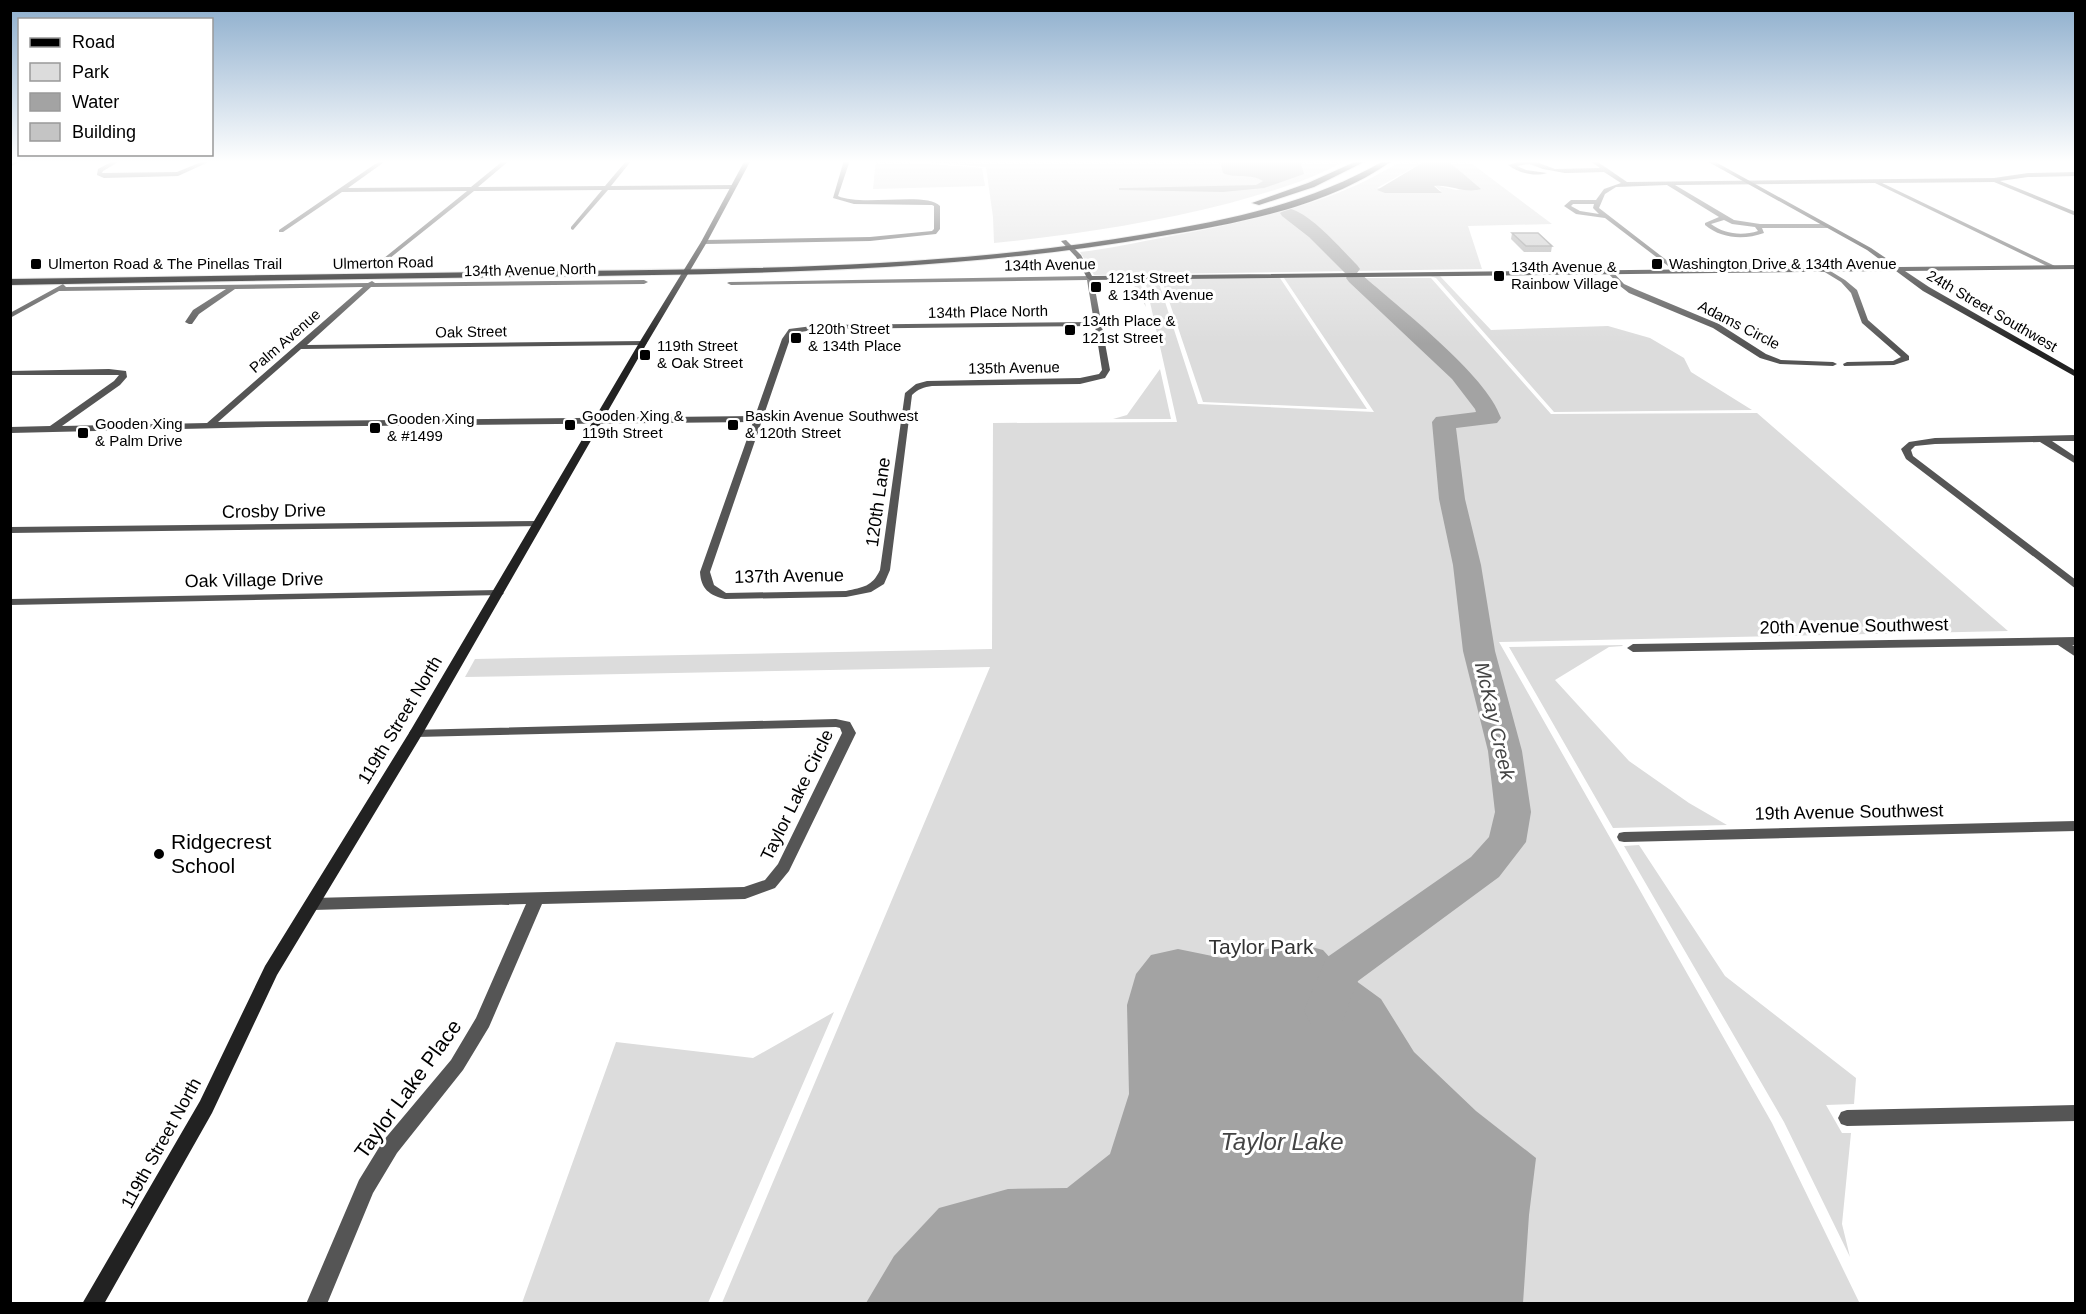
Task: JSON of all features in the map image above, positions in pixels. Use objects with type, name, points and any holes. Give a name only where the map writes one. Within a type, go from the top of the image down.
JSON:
[{"type":"main road","name":"Ulmerton Road","points":[[687,268],[888,258],[1064,241],[1179,221]]},
{"type":"main road","name":"Ulmerton Road","points":[[10,279],[72,281],[203,279],[378,272],[902,266],[1072,249],[1224,221]]},
{"type":"main road","name":"Ulmerton Road","points":[[10,272],[247,269],[378,272]]},
{"type":"main road","points":[[72,281],[96,276],[199,274],[247,269]]},
{"type":"main road","points":[[10,279],[60,277],[94,271]]},
{"type":"street","points":[[281,231],[295,221]]},
{"type":"street","name":"Palm Avenue","points":[[208,426],[370,285],[378,272],[437,221]]},
{"type":"street","points":[[573,228],[578,221]]},
{"type":"street","name":"119th Street North","points":[[92,1304],[206,1107],[272,971],[416,733],[715,221]]},
{"type":"street","points":[[704,242],[870,239],[934,232],[937,229],[937,221]]},
{"type":"street","points":[[1611,221],[1676,270]]},
{"type":"street","points":[[1711,221],[1707,224],[1718,231],[1745,235],[1762,232],[1757,226]]},
{"type":"street","points":[[1732,221],[1757,226],[1827,226]]},
{"type":"street","name":"24th Street Southwest","points":[[1819,221],[1869,249],[1896,269],[2076,375]]},
{"type":"street","points":[[1958,221],[2053,267]]},
{"type":"street","points":[[1064,241],[1079,256],[1090,278],[1098,324]]},
{"type":"street","points":[[1609,271],[2076,267]]},
{"type":"street","points":[[1825,270],[1843,280],[1854,292],[1865,321],[1906,358],[1894,363],[1847,364]]},
{"type":"street","name":"134th Avenue","points":[[730,283],[1609,271]]},
{"type":"street","name":"Adams Circle","points":[[1609,271],[1622,285],[1632,291],[1716,326],[1762,356],[1801,364],[1833,364]]},
{"type":"street","points":[[10,316],[72,281]]},
{"type":"street","name":"134th Avenue North","points":[[57,289],[644,282]]},
{"type":"street","points":[[189,322],[196,312],[234,287]]},
{"type":"street","name":"134th Place North","points":[[758,418],[786,339],[792,332],[806,328],[1098,324]]},
{"type":"street","name":"135th Avenue","points":[[926,384],[1080,381],[1102,376],[1106,370],[1098,324]]},
{"type":"street","name":"Oak Street","points":[[299,347],[643,343]]},
{"type":"street","points":[[10,372],[118,371],[123,373],[123,377],[52,429]]},
{"type":"street","name":"120th Lane","points":[[867,590],[880,582],[885,570],[908,395],[914,388],[926,384]]},
{"type":"street","points":[[10,430],[758,418]]},
{"type":"street","name":"137th Avenue","points":[[758,418],[705,572],[706,584],[712,592],[725,596],[846,594],[867,590]]},
{"type":"street","points":[[2076,438],[1923,441],[1912,444],[1906,449],[1909,457],[2076,586]]},
{"type":"street","points":[[2042,439],[2076,461]]},
{"type":"street","name":"Crosby Drive","points":[[10,530],[537,524]]},
{"type":"street","name":"Oak Village Drive","points":[[10,602],[498,593]]},
{"type":"street","name":"20th Avenue Southwest","points":[[1633,648],[2076,640]]},
{"type":"street","points":[[2060,641],[2076,653]]},
{"type":"street","name":"Taylor Lake Circle","points":[[313,904],[745,893],[770,884],[784,867],[849,734],[845,725],[836,723],[416,733]]},
{"type":"street","name":"19th Avenue Southwest","points":[[1624,837],[2076,826]]},
{"type":"street","name":"Taylor Lake Place","points":[[316,1304],[366,1187],[390,1146],[458,1065],[483,1023],[536,900]]},
{"type":"street","points":[[1847,1118],[2076,1113]]},
{"type":"green space","points":[[993,221],[1148,221],[1112,228],[994,243]]},
{"type":"green space","points":[[1241,221],[1548,221],[1552,224],[1468,226],[1482,269],[1094,275],[1080,252]]},
{"type":"green space","points":[[1439,275],[1491,330],[1608,326],[1650,338],[1684,358],[1691,372],[1752,410],[1554,412],[1436,278],[1430,276],[1336,276]]},
{"type":"green space","points":[[1283,276],[1336,276],[1282,277]]},
{"type":"green space","points":[[1282,277],[1280,278],[1367,409],[1203,402],[1162,280],[1157,278],[1140,280],[1146,307],[1130,278]]},
{"type":"green space","name":"Taylor Park","points":[[1284,278],[1431,278],[1551,414],[1757,413],[2008,631],[1499,642],[1772,1123],[1860,1304],[722,1303],[990,667],[465,677],[475,659],[992,649],[993,423],[1177,422],[1145,280],[1158,280],[1198,404],[1374,412]]},
{"type":"green space","points":[[1160,369],[1171,419],[1113,419],[1127,415]]},
{"type":"green space","points":[[1622,645],[1609,647],[1555,680],[1629,761],[1689,803],[1727,825],[1613,828],[1509,647]]},
{"type":"green space","points":[[1639,845],[1725,976],[1856,1078],[1854,1104],[1826,1105],[1842,1133],[1851,1133],[1842,1224],[1850,1257],[1784,1122],[1624,846]]},
{"type":"green space","points":[[834,1012],[708,1303],[522,1303],[616,1042],[753,1058]]},
{"type":"water","name":"Taylor Lake","points":[[1297,943],[1323,950],[1341,970],[1381,999],[1414,1052],[1476,1111],[1536,1158],[1529,1215],[1523,1303],[866,1303],[894,1256],[939,1208],[1008,1189],[1067,1188],[1110,1154],[1129,1094],[1127,1005],[1136,974],[1151,955],[1178,949],[1222,958]]},
{"type":"building","points":[[1512,233],[1538,233],[1552,246],[1526,246]]},
{"type":"waterway","name":"McKay Creek","points":[[1299,221],[1315,233],[1351,269]]},
{"type":"waterway","name":"McKay Creek","points":[[1326,1011],[1341,970],[1485,867],[1507,842],[1513,812],[1505,751],[1479,651],[1467,565],[1452,499],[1444,422],[1489,418],[1486,408],[1460,374],[1355,278]]},
{"type":"place","name":"Ulmerton Road & The Pinellas Trail","points":[[36,264]]},
{"type":"place","name":"Washington Drive & 134th Avenue","points":[[1657,264]]},
{"type":"place","name":"134th Avenue & Rainbow Village","points":[[1499,276]]},
{"type":"place","name":"121st Street & 134th Avenue","points":[[1096,287]]},
{"type":"place","name":"134th Place & 121st Street","points":[[1070,330]]},
{"type":"place","name":"120th Street & 134th Place","points":[[796,338]]},
{"type":"place","name":"119th Street & Oak Street","points":[[645,355]]},
{"type":"place","name":"Gooden Xing & 119th Street","points":[[570,425]]},
{"type":"place","name":"Baskin Avenue Southwest & 120th Street","points":[[733,425]]},
{"type":"place","name":"Gooden Xing & #1499","points":[[375,428]]},
{"type":"place","name":"Gooden Xing & Palm Drive","points":[[83,433]]},
{"type":"place","name":"Ridgecrest School","points":[[159,854]]}]
